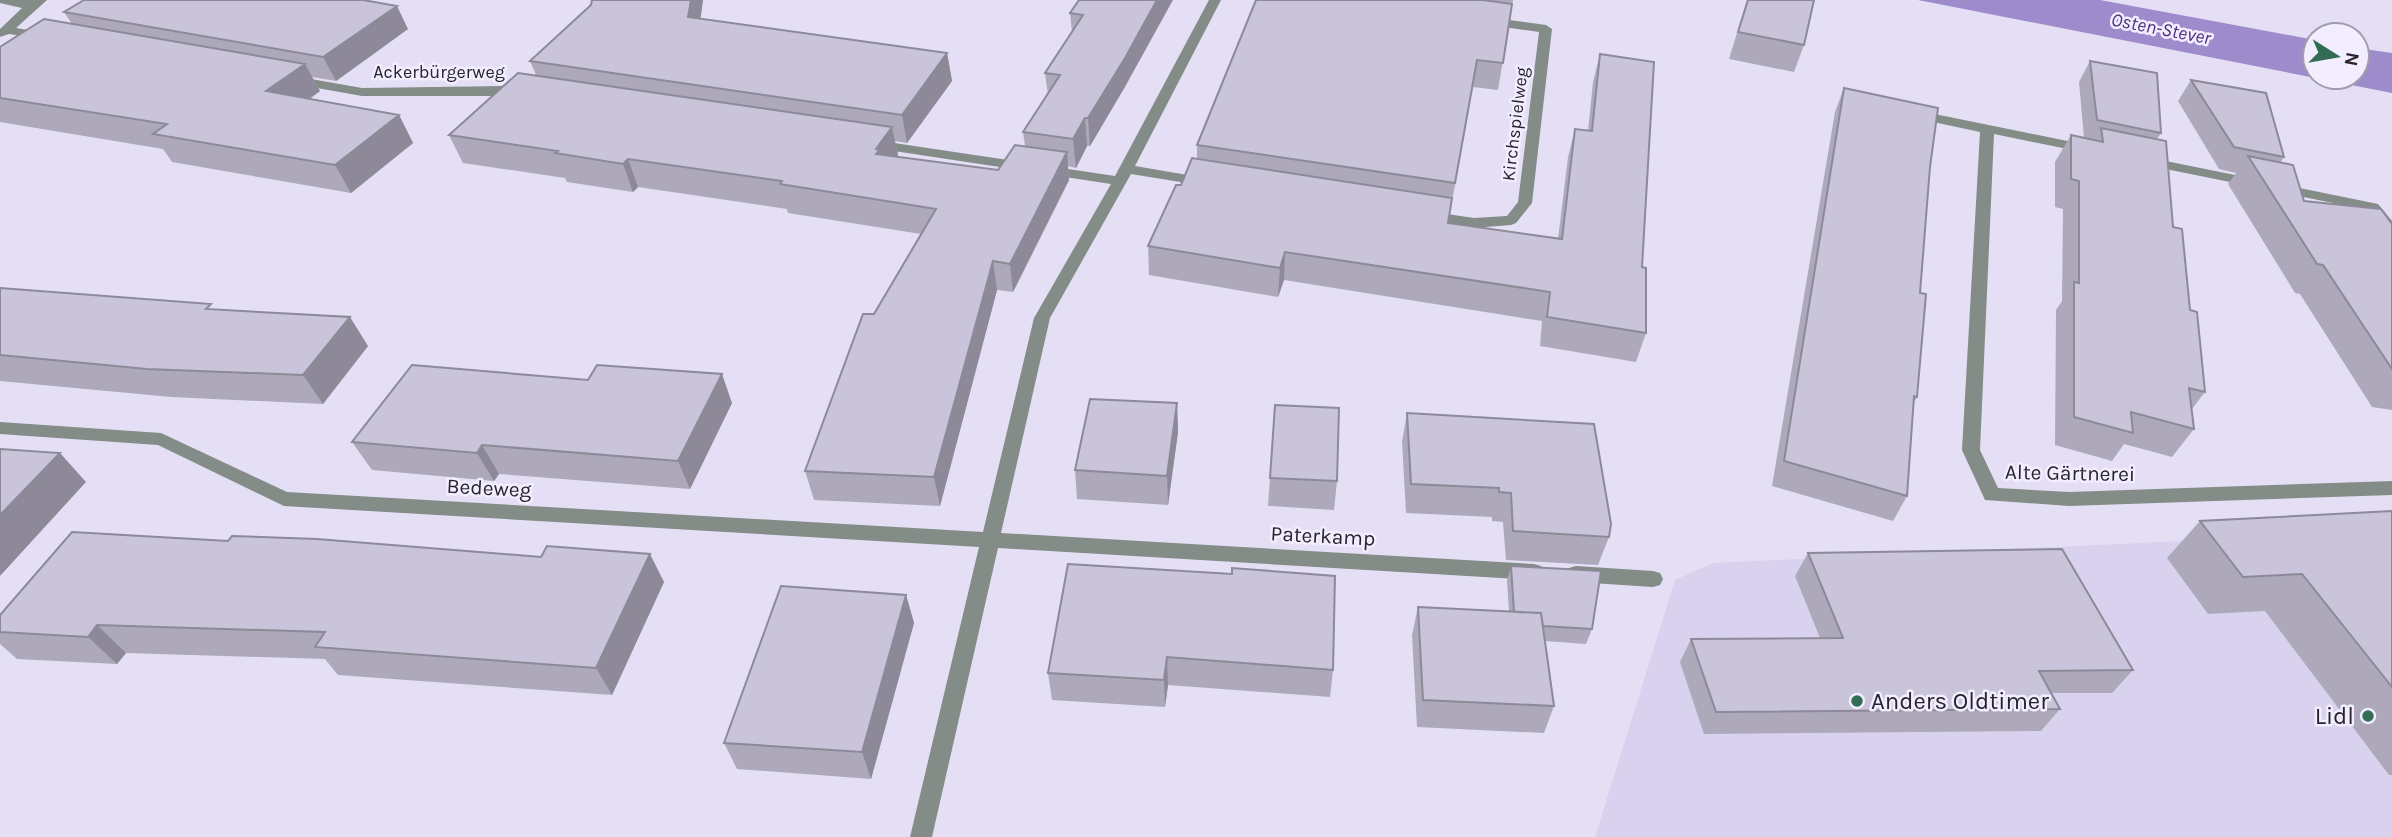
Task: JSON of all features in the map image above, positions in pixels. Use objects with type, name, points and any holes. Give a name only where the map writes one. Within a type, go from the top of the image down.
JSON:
[{"type":"street","points":[[4,0],[36,3]]},
{"type":"street","points":[[920,837],[1042,318],[1123,175],[1215,0]]},
{"type":"street","points":[[4,32],[36,3]]},
{"type":"street","name":"Kirchspielweg","points":[[1407,213],[1474,223],[1511,220],[1525,203],[1546,29],[1477,20]]},
{"type":"street","points":[[4,32],[63,40]]},
{"type":"street","name":"Ackerbürgerweg","points":[[280,78],[362,92],[506,90],[533,94]]},
{"type":"street","points":[[1905,112],[2107,153]]},
{"type":"street","name":"Alte Gärtnerei","points":[[1987,129],[1971,450],[1992,495],[2069,499],[2392,488]]},
{"type":"street","points":[[860,142],[1123,175],[1220,184]]},
{"type":"street","points":[[2133,158],[2373,207],[2392,231]]},
{"type":"street","name":"Bedeweg","points":[[0,428],[161,439],[285,499],[989,539]]},
{"type":"street","name":"Paterkamp","points":[[989,539],[1653,579]]},
{"type":"shaded area","points":[[2392,531],[2392,837],[1595,837],[1675,580],[1713,563]]},
{"type":"water","name":"Osten-Stever","points":[[1918,0],[2100,0],[2301,37],[2301,75]]},
{"type":"water","points":[[2371,50],[2392,53],[2392,93],[2371,89]]},
{"type":"building","points":[[84,0],[363,0],[397,6],[323,57],[64,12]]},
{"type":"building","points":[[592,0],[691,0],[688,17],[947,53],[902,115],[530,61],[591,5]]},
{"type":"building","points":[[1079,0],[1157,0],[1125,58],[1073,139],[1023,132],[1060,75],[1045,73],[1083,15],[1070,13]]},
{"type":"building","points":[[1256,0],[1483,0],[1512,4],[1503,63],[1477,60],[1455,183],[1197,145]]},
{"type":"building","points":[[1748,0],[1814,0],[1804,45],[1738,32]]},
{"type":"building","points":[[44,19],[305,64],[266,91],[399,115],[335,165],[153,134],[167,124],[0,98],[0,47]]},
{"type":"building","points":[[1600,54],[1654,62],[1642,267],[1646,268],[1646,333],[1547,317],[1550,292],[1285,252],[1280,268],[1148,246],[1176,185],[1181,185],[1192,158],[1452,198],[1448,223],[1562,239],[1575,129],[1592,131]]},
{"type":"building","points":[[2090,61],[2157,73],[2161,133],[2097,120]]},
{"type":"building","points":[[518,73],[892,127],[876,149],[879,150],[876,154],[998,170],[1015,145],[1067,152],[1010,264],[993,261],[934,477],[805,471],[863,314],[874,314],[936,209],[780,184],[782,181],[628,159],[623,164],[555,153],[558,151],[449,135]]},
{"type":"building","points":[[2191,80],[2266,93],[2284,157],[2234,147]]},
{"type":"building","points":[[1844,88],[1938,108],[1930,167],[1920,293],[1926,294],[1917,397],[1914,396],[1907,496],[1784,461]]},
{"type":"building","points":[[2101,128],[2166,141],[2173,227],[2182,229],[2190,310],[2197,312],[2205,392],[2189,388],[2194,429],[2131,412],[2133,433],[2074,417],[2074,282],[2079,283],[2079,181],[2071,179],[2071,135],[2103,142]]},
{"type":"building","points":[[2248,156],[2293,165],[2304,201],[2381,209],[2392,224],[2392,369],[2323,265],[2317,264]]},
{"type":"building","points":[[0,288],[211,304],[206,309],[350,317],[303,375],[147,369],[0,355]]},
{"type":"building","points":[[412,365],[588,380],[597,365],[722,374],[678,461],[482,445],[477,453],[352,442]]},
{"type":"building","points":[[1090,399],[1177,403],[1167,476],[1075,470]]},
{"type":"building","points":[[1275,405],[1339,408],[1337,481],[1270,478]]},
{"type":"building","points":[[1407,413],[1594,424],[1611,524],[1609,537],[1513,531],[1511,493],[1499,492],[1499,488],[1411,484]]},
{"type":"building","points":[[0,449],[60,453],[0,515]]},
{"type":"building","points":[[2392,511],[2392,687],[2302,574],[2243,577],[2200,521]]},
{"type":"building","points":[[72,532],[228,541],[232,536],[317,539],[541,557],[547,546],[650,554],[596,668],[315,647],[325,632],[97,625],[88,637],[0,632],[0,615]]},
{"type":"building","points":[[2062,549],[2133,670],[2039,671],[2060,709],[1716,712],[1691,639],[1843,638],[1808,553]]},
{"type":"building","points":[[1068,564],[1232,574],[1232,568],[1335,576],[1333,670],[1167,657],[1164,680],[1048,673]]},
{"type":"building","points":[[1511,566],[1601,571],[1592,629],[1543,626],[1541,613],[1514,612]]},
{"type":"building","points":[[781,586],[906,595],[862,752],[724,743]]},
{"type":"building","points":[[1418,607],[1541,613],[1554,706],[1423,700]]},
{"type":"place","name":"Anders Oldtimer","points":[[1857,701]]},
{"type":"place","name":"Lidl","points":[[2368,716]]}]
